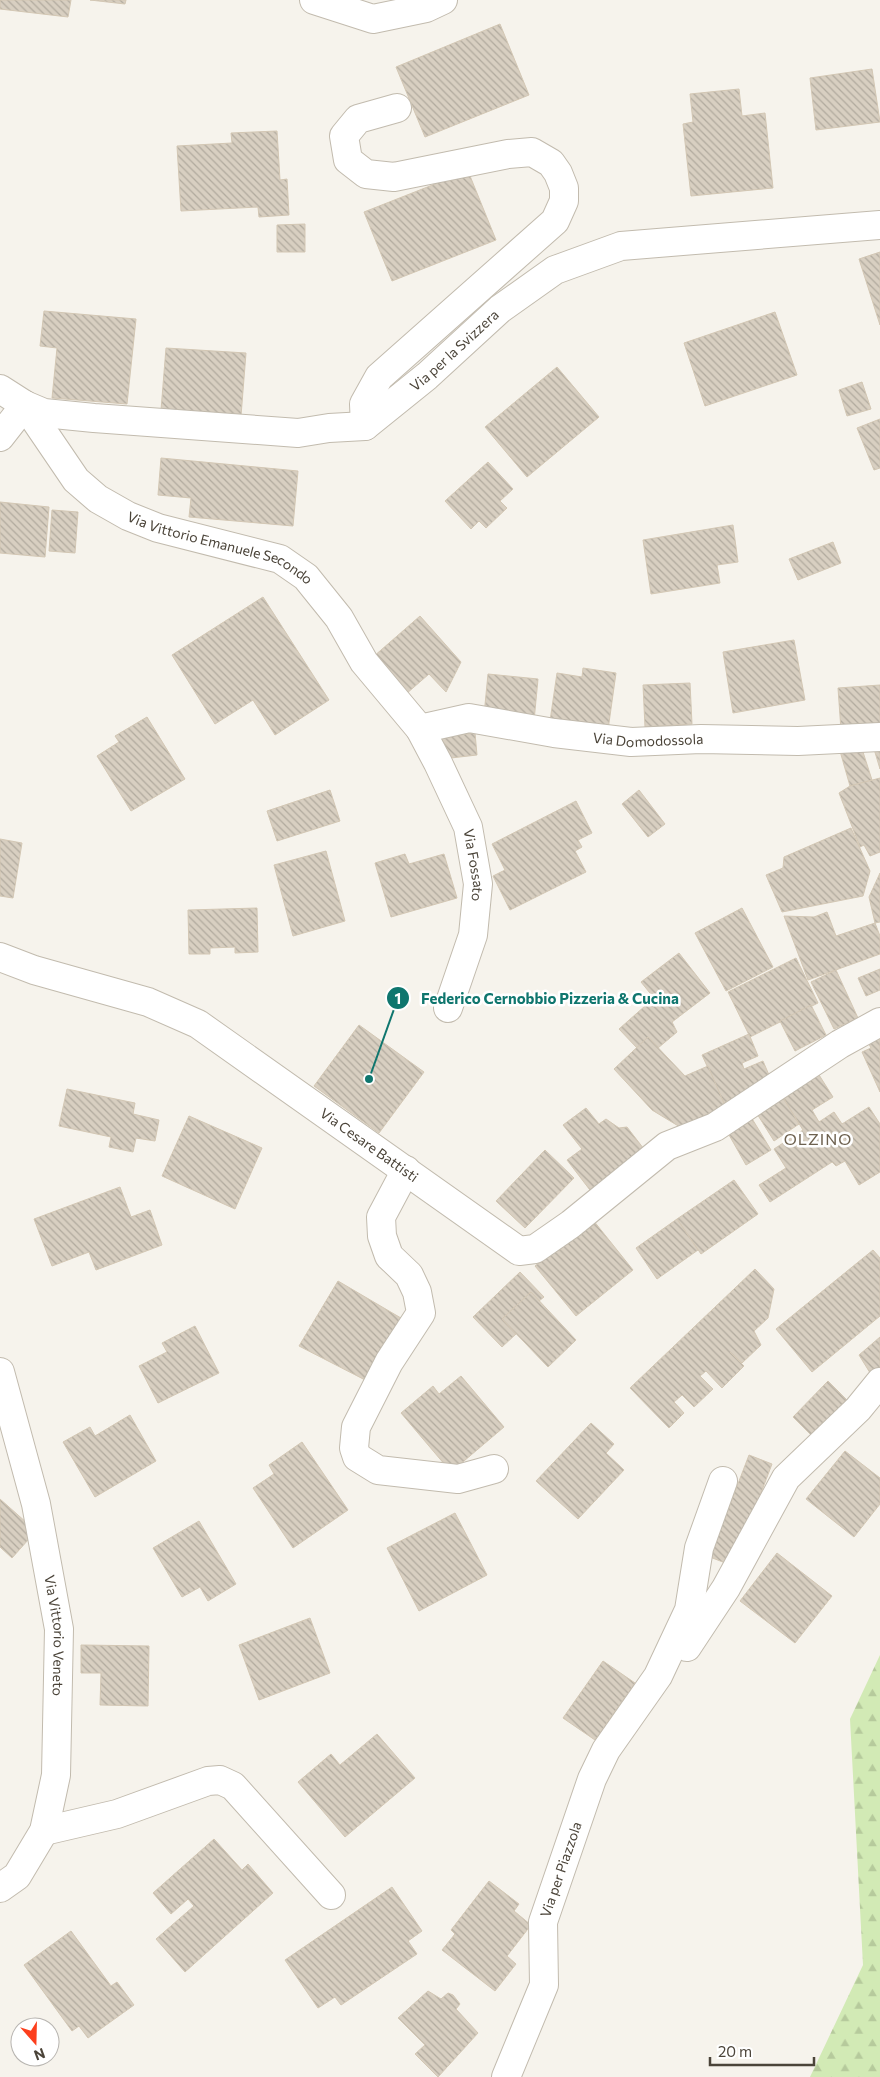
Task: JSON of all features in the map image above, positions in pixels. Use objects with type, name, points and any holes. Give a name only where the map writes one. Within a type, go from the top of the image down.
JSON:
[{"type":"street","points":[[314,0],[373,19],[426,8],[443,0]]},
{"type":"street","points":[[0,438],[25,405],[44,413],[298,433],[329,428],[365,426],[364,404],[379,377],[554,221],[564,201],[564,188],[558,173],[550,163],[532,152],[508,154],[394,177],[366,174],[348,160],[344,136],[358,119],[397,108]]},
{"type":"street","name":"Via per la Svizzera","points":[[365,426],[427,376],[500,309],[555,270],[621,246],[880,225]]},
{"type":"street","name":"Via Vittorio Emanuele Secondo","points":[[0,389],[25,405],[76,480],[98,499],[128,516],[158,528],[280,559],[306,577],[339,618],[364,662],[420,729]]},
{"type":"street","name":"Via Domodossola","points":[[420,729],[469,718],[554,733],[631,742],[701,739],[798,740],[880,737]]},
{"type":"street","name":"Via Fossato","points":[[420,729],[468,827],[478,884],[473,935],[448,1008]]},
{"type":"street","name":"Via Cesare Battisti","points":[[0,957],[34,970],[148,1002],[198,1024],[519,1251],[535,1249],[571,1224],[667,1146],[715,1127],[840,1044],[880,1022]]},
{"type":"street","points":[[406,1170],[381,1217],[382,1236],[389,1256],[409,1275],[417,1292],[421,1313],[389,1362],[356,1427],[354,1448],[357,1457],[378,1470],[458,1478],[494,1470]]},
{"type":"street","name":"Via Vittorio Veneto","points":[[0,1372],[10,1444],[36,1504],[58,1629],[56,1775],[44,1830],[17,1876],[0,1888]]},
{"type":"street","points":[[658,1676],[680,1657],[726,1588],[786,1478],[858,1410],[880,1382]]},
{"type":"street","points":[[658,1676],[689,1610],[698,1548],[723,1481]]},
{"type":"street","name":"Via per Piazzola","points":[[506,2077],[544,1985],[543,1922],[592,1779],[606,1750],[658,1676]]},
{"type":"street","points":[[44,1830],[117,1814],[208,1781],[220,1780],[232,1786],[331,1896]]},
{"type":"green space","points":[[880,1655],[880,2077],[810,2077],[863,1965],[850,1719]]},
{"type":"building","points":[[0,0],[71,0],[68,17],[0,9]]},
{"type":"building","points":[[90,0],[126,0],[125,4]]},
{"type":"building","points":[[500,24],[529,95],[425,137],[396,67]]},
{"type":"building","points":[[872,69],[880,122],[816,130],[810,78]]},
{"type":"building","points":[[739,89],[742,116],[765,113],[773,188],[691,196],[683,124],[693,122],[690,94]]},
{"type":"building","points":[[277,131],[280,180],[287,179],[289,215],[259,217],[258,207],[181,211],[177,146],[232,143],[231,133]]},
{"type":"building","points":[[468,171],[496,240],[392,281],[364,212]]},
{"type":"building","points":[[305,224],[305,252],[277,252],[277,225]]},
{"type":"building","points":[[880,252],[880,325],[859,259]]},
{"type":"building","points":[[44,311],[136,319],[127,404],[52,398],[57,348],[40,346]]},
{"type":"building","points":[[775,312],[797,375],[705,406],[684,343]]},
{"type":"building","points":[[166,348],[246,353],[241,416],[161,410]]},
{"type":"building","points":[[557,367],[599,417],[527,477],[485,427]]},
{"type":"building","points":[[862,382],[871,409],[847,416],[839,390]]},
{"type":"building","points":[[880,419],[880,468],[874,470],[857,428]]},
{"type":"building","points":[[161,458],[298,471],[293,526],[189,517],[191,498],[158,495]]},
{"type":"building","points":[[488,462],[513,489],[500,501],[507,508],[486,528],[479,521],[471,529],[445,501]]},
{"type":"building","points":[[0,502],[49,507],[45,557],[0,553]]},
{"type":"building","points":[[52,510],[78,512],[75,553],[49,551]]},
{"type":"building","points":[[733,525],[738,562],[717,565],[720,583],[651,594],[643,540]]},
{"type":"building","points":[[833,542],[841,563],[798,580],[789,559]]},
{"type":"building","points":[[263,597],[329,700],[275,735],[253,700],[215,724],[172,655]]},
{"type":"building","points":[[420,616],[461,662],[446,692],[429,674],[406,694],[373,657]]},
{"type":"building","points":[[794,640],[805,700],[733,713],[723,652]]},
{"type":"building","points":[[583,668],[616,673],[608,730],[550,721],[557,673],[582,677]]},
{"type":"building","points":[[488,674],[538,679],[534,721],[484,715]]},
{"type":"building","points":[[690,683],[692,724],[645,727],[643,685]]},
{"type":"building","points":[[880,685],[880,727],[841,730],[838,688]]},
{"type":"building","points":[[147,717],[185,779],[131,811],[97,756],[119,742],[115,736]]},
{"type":"building","points":[[475,733],[477,755],[442,759],[440,737]]},
{"type":"building","points":[[880,739],[880,769],[874,749],[863,752],[872,780],[850,786],[840,751]]},
{"type":"building","points":[[880,778],[880,852],[870,856],[864,845],[860,847],[839,793],[850,786]]},
{"type":"building","points":[[330,790],[340,821],[277,841],[267,811]]},
{"type":"building","points":[[639,790],[665,824],[648,837],[622,804]]},
{"type":"building","points":[[576,801],[592,833],[578,840],[582,847],[575,851],[586,872],[510,910],[493,876],[505,870],[492,844]]},
{"type":"building","points":[[851,828],[870,871],[863,896],[782,912],[766,875],[783,868],[784,857]]},
{"type":"building","points":[[0,839],[22,843],[13,898],[0,896]]},
{"type":"building","points":[[326,851],[345,921],[293,936],[274,865]]},
{"type":"building","points":[[405,854],[409,864],[444,854],[457,898],[391,917],[375,863]]},
{"type":"building","points":[[880,873],[880,922],[875,923],[869,897]]},
{"type":"building","points":[[257,908],[258,952],[235,953],[235,947],[210,948],[210,954],[189,954],[188,910]]},
{"type":"building","points":[[742,908],[773,967],[726,991],[695,933]]},
{"type":"building","points":[[827,912],[836,936],[875,923],[880,936],[880,954],[808,980],[784,916],[814,917]]},
{"type":"building","points":[[679,953],[710,993],[672,1022],[677,1032],[658,1048],[648,1037],[637,1048],[619,1029],[654,998],[641,982]]},
{"type":"building","points":[[796,958],[818,1003],[750,1037],[728,992]]},
{"type":"building","points":[[880,969],[880,990],[866,996],[858,978]]},
{"type":"building","points":[[836,970],[858,1018],[834,1029],[811,982]]},
{"type":"building","points":[[811,1005],[826,1035],[795,1051],[780,1021]]},
{"type":"building","points":[[359,1025],[424,1072],[379,1133],[314,1086]]},
{"type":"building","points":[[880,1027],[880,1092],[862,1052],[871,1048],[864,1034]]},
{"type":"building","points":[[749,1034],[758,1056],[742,1063],[744,1069],[763,1061],[772,1082],[724,1103],[702,1055]]},
{"type":"building","points":[[648,1037],[685,1076],[708,1066],[726,1108],[719,1109],[680,1127],[652,1110],[614,1069]]},
{"type":"building","points":[[814,1067],[833,1097],[812,1110],[819,1122],[834,1112],[842,1124],[869,1107],[880,1124],[880,1172],[859,1185],[845,1161],[836,1166],[832,1162],[770,1202],[759,1185],[786,1168],[774,1149],[803,1130],[779,1091]]},
{"type":"building","points":[[67,1089],[135,1103],[133,1114],[159,1120],[155,1141],[136,1138],[133,1152],[109,1147],[111,1137],[59,1126]]},
{"type":"building","points":[[779,1091],[799,1124],[774,1141],[754,1109]]},
{"type":"building","points":[[586,1108],[599,1124],[606,1119],[619,1128],[627,1127],[647,1153],[593,1194],[567,1160],[582,1149],[563,1125]]},
{"type":"building","points":[[748,1112],[771,1150],[746,1165],[724,1126]]},
{"type":"building","points":[[189,1116],[262,1148],[235,1209],[162,1176]]},
{"type":"building","points":[[545,1150],[574,1178],[525,1228],[496,1201]]},
{"type":"building","points":[[734,1180],[758,1214],[701,1254],[677,1219]]},
{"type":"building","points":[[120,1187],[131,1217],[150,1210],[162,1245],[96,1270],[89,1252],[52,1266],[34,1219]]},
{"type":"building","points":[[677,1219],[698,1250],[657,1279],[636,1248]]},
{"type":"building","points":[[593,1220],[633,1270],[576,1316],[535,1266]]},
{"type":"building","points":[[873,1250],[880,1258],[880,1316],[812,1372],[776,1329]]},
{"type":"building","points":[[755,1269],[774,1289],[768,1318],[754,1331],[761,1345],[742,1363],[730,1352],[744,1366],[722,1388],[706,1371],[700,1376],[713,1389],[694,1407],[682,1395],[674,1402],[684,1413],[669,1428],[630,1388]]},
{"type":"building","points":[[520,1272],[544,1297],[539,1301],[531,1292],[502,1319],[516,1334],[502,1347],[473,1317]]},
{"type":"building","points":[[338,1281],[406,1321],[371,1383],[299,1346]]},
{"type":"building","points":[[531,1292],[576,1340],[548,1367],[502,1319]]},
{"type":"building","points":[[195,1326],[219,1373],[158,1403],[139,1366],[167,1352],[162,1343]]},
{"type":"building","points":[[880,1337],[880,1370],[872,1376],[859,1355]]},
{"type":"building","points":[[461,1376],[504,1427],[451,1472],[401,1413],[433,1386],[439,1394]]},
{"type":"building","points":[[828,1381],[849,1402],[814,1438],[793,1417]]},
{"type":"building","points":[[130,1415],[156,1461],[95,1497],[63,1442],[90,1427],[95,1436]]},
{"type":"building","points":[[591,1423],[614,1444],[606,1453],[624,1470],[578,1519],[536,1481]]},
{"type":"building","points":[[302,1442],[348,1510],[293,1548],[253,1488],[274,1474],[269,1465]]},
{"type":"building","points":[[845,1451],[880,1478],[880,1504],[854,1537],[806,1499]]},
{"type":"building","points":[[749,1455],[772,1464],[733,1566],[710,1557]]},
{"type":"building","points":[[0,1499],[36,1531],[12,1558],[0,1547]]},
{"type":"building","points":[[455,1513],[487,1575],[419,1611],[387,1548]]},
{"type":"building","points":[[199,1521],[236,1584],[208,1601],[200,1587],[182,1597],[153,1548]]},
{"type":"building","points":[[777,1553],[832,1596],[795,1643],[740,1601]]},
{"type":"building","points":[[310,1618],[330,1673],[259,1700],[239,1645]]},
{"type":"building","points":[[81,1645],[149,1646],[148,1706],[100,1705],[101,1673],[81,1673]]},
{"type":"building","points":[[603,1661],[635,1683],[595,1740],[563,1718]]},
{"type":"building","points":[[377,1734],[415,1778],[345,1837],[298,1782],[331,1754],[340,1765]]},
{"type":"building","points":[[214,1839],[242,1870],[248,1864],[273,1893],[185,1972],[156,1939],[194,1906],[188,1899],[171,1914],[153,1893]]},
{"type":"building","points":[[489,1881],[519,1904],[514,1911],[531,1925],[507,1956],[516,1964],[495,1991],[442,1950],[455,1934],[451,1930]]},
{"type":"building","points":[[392,1887],[422,1931],[408,1941],[417,1954],[341,2005],[335,1997],[318,2008],[285,1960]]},
{"type":"building","points":[[71,1931],[111,1986],[117,1982],[134,2005],[88,2038],[79,2026],[72,2031],[24,1965]]},
{"type":"building","points":[[428,1991],[441,1999],[448,1993],[453,1995],[460,2004],[456,2009],[478,2033],[438,2077],[415,2054],[425,2045],[398,2018]]},
{"type":"place","name":"Federico Cernobbio Pizzeria & Cucina","points":[[369,1079]]},
{"type":"district","name":"OLZINO","points":[[818,1139]]}]
